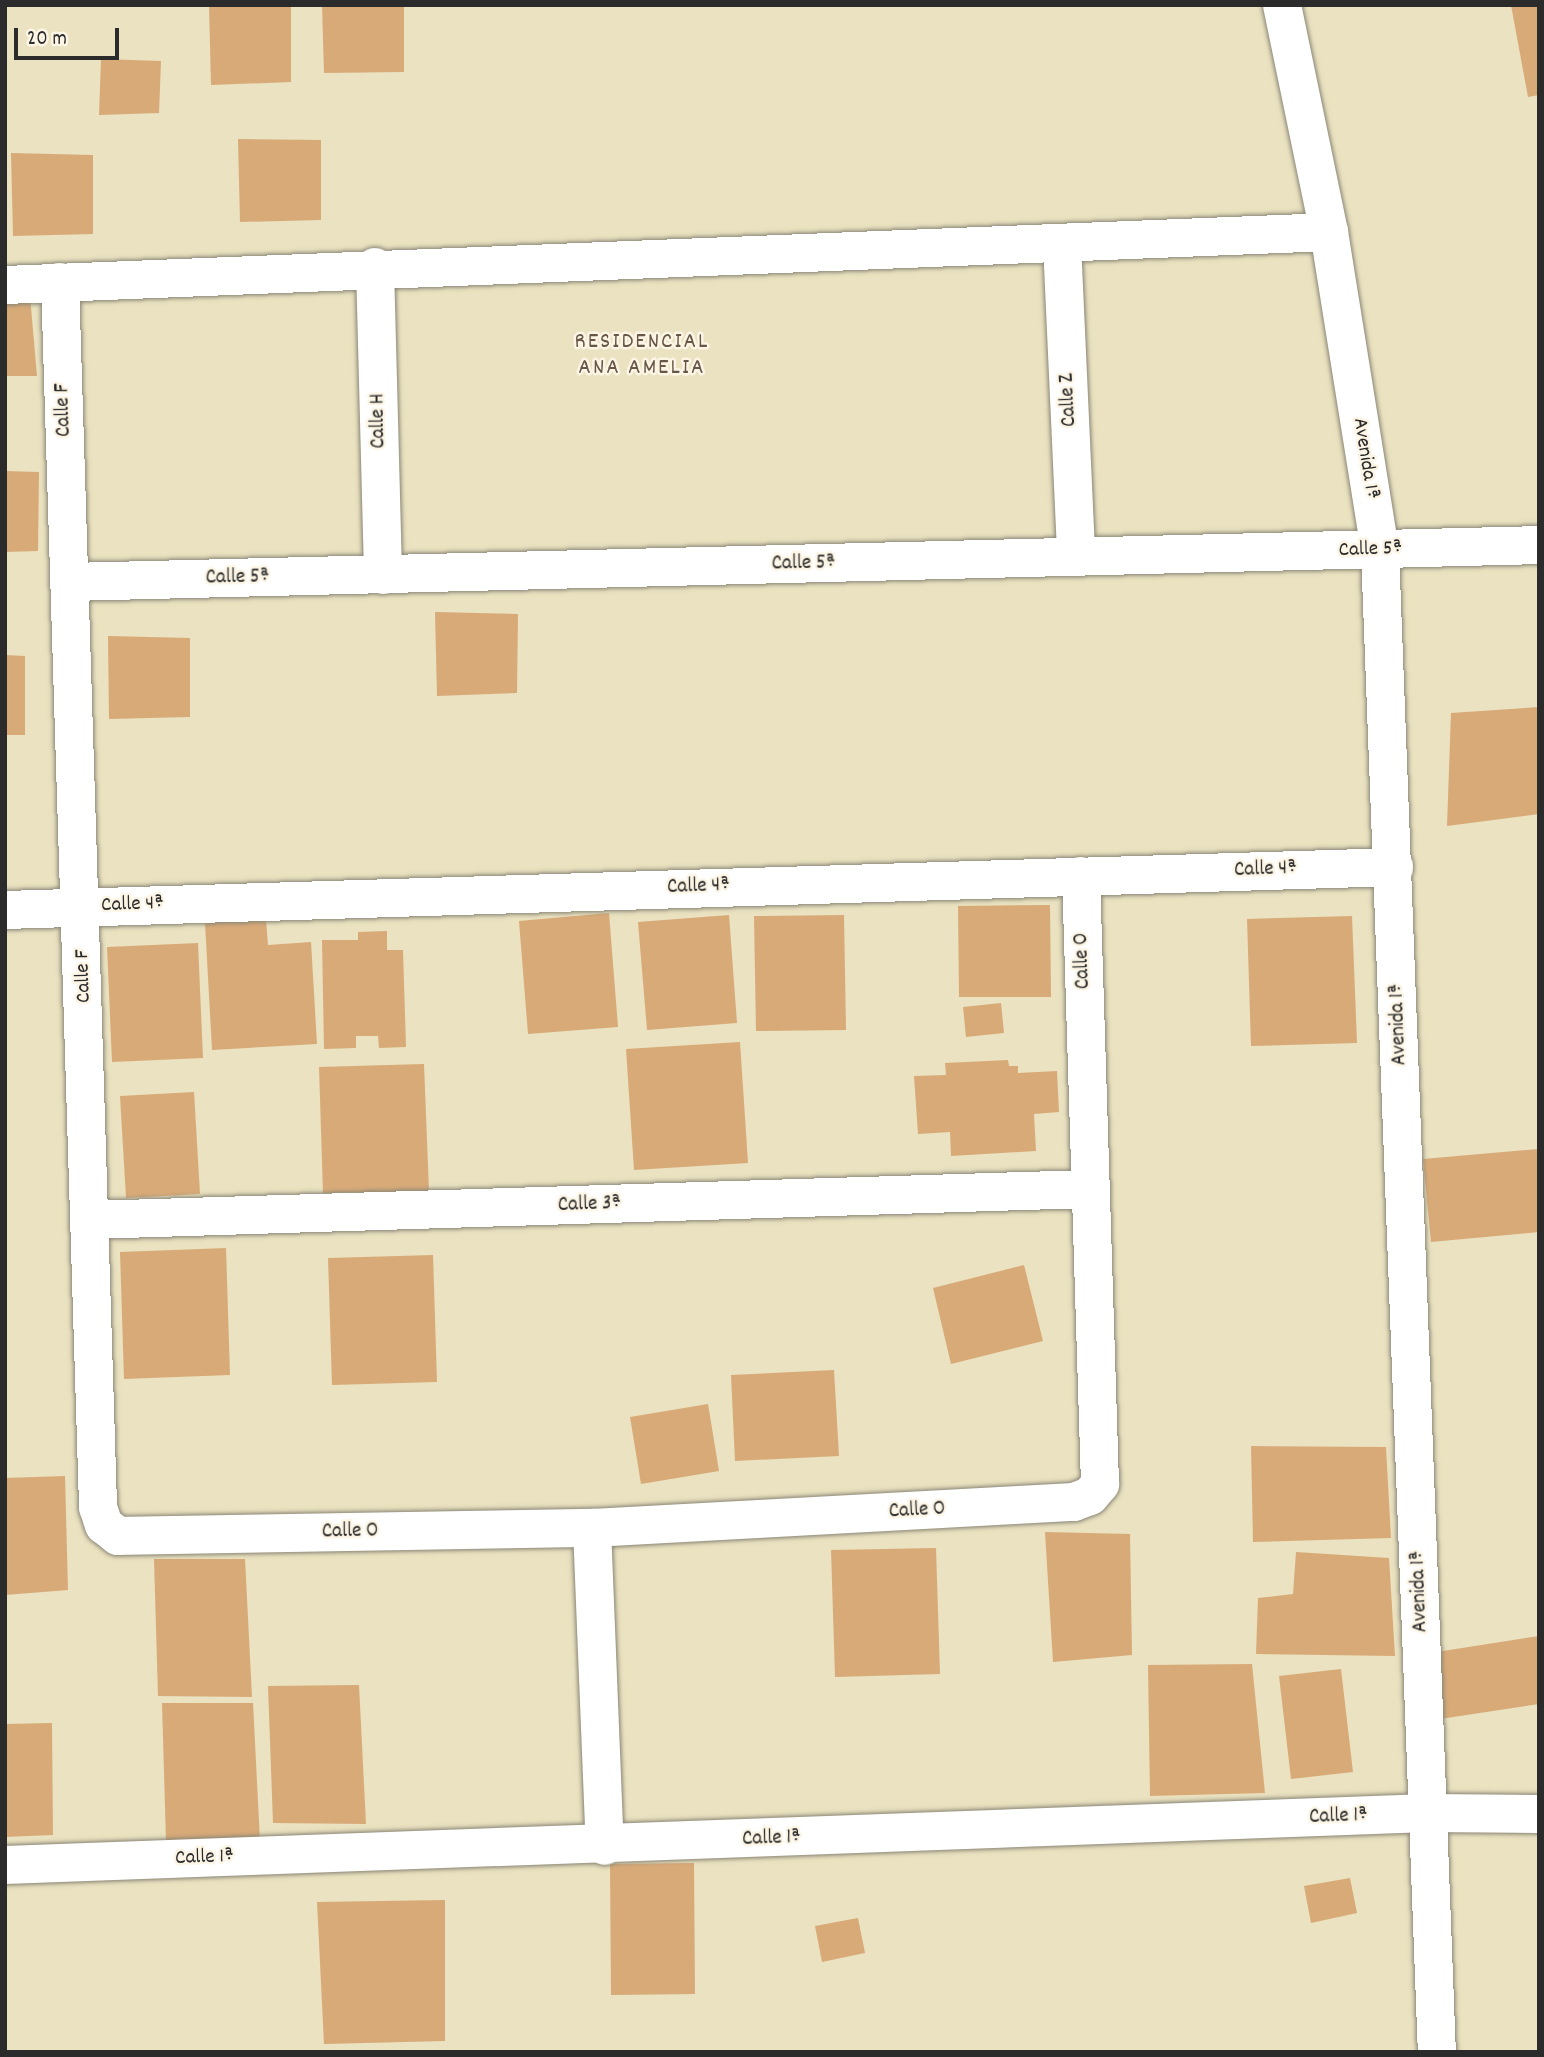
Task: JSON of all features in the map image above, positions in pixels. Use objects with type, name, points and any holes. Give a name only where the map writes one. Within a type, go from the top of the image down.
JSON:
[{"type":"street","name":"Avenida 1ª","points":[[1282,5],[1329,232],[1380,551],[1437,2052]]},
{"type":"street","points":[[5,285],[375,267],[1329,232]]},
{"type":"street","name":"Calle Z","points":[[1062,243],[1076,557]]},
{"type":"street","name":"Calle H","points":[[375,267],[383,575]]},
{"type":"street","name":"Calle F","points":[[60,282],[82,907],[98,1507],[104,1525],[118,1536]]},
{"type":"street","name":"Calle 5ª","points":[[70,582],[1380,551],[1539,544]]},
{"type":"street","name":"Calle 4ª","points":[[5,910],[1394,867]]},
{"type":"street","name":"Calle O","points":[[118,1536],[592,1528],[1074,1503],[1090,1496],[1100,1484],[1081,876]]},
{"type":"street","name":"Calle 3ª","points":[[91,1220],[1090,1189]]},
{"type":"street","points":[[592,1528],[605,1846]]},
{"type":"street","name":"Calle 1ª","points":[[5,1865],[605,1846],[1428,1813],[1539,1814]]},
{"type":"building","points":[[209,5],[291,5],[291,82],[211,85]]},
{"type":"building","points":[[322,5],[404,5],[404,72],[324,73]]},
{"type":"building","points":[[1511,5],[1539,5],[1539,95],[1528,97]]},
{"type":"building","points":[[101,59],[161,61],[159,113],[99,115]]},
{"type":"building","points":[[238,139],[321,140],[321,220],[240,222]]},
{"type":"building","points":[[11,153],[93,155],[93,234],[13,236]]},
{"type":"building","points":[[30,296],[37,376],[5,376],[5,298]]},
{"type":"building","points":[[5,471],[39,472],[38,551],[5,552]]},
{"type":"building","points":[[435,612],[518,614],[517,693],[437,696]]},
{"type":"building","points":[[108,636],[190,638],[190,717],[109,719]]},
{"type":"building","points":[[5,655],[25,656],[25,735],[5,735]]},
{"type":"building","points":[[1539,707],[1539,814],[1447,826],[1451,713]]},
{"type":"building","points":[[1050,905],[1051,997],[959,997],[958,906]]},
{"type":"building","points":[[609,913],[618,1027],[528,1034],[519,921]]},
{"type":"building","points":[[729,915],[737,1023],[647,1030],[638,922]]},
{"type":"building","points":[[844,915],[846,1030],[756,1031],[754,916]]},
{"type":"building","points":[[1352,916],[1357,1043],[1251,1046],[1247,919]]},
{"type":"building","points":[[266,920],[268,945],[311,942],[317,1044],[212,1050],[205,923]]},
{"type":"building","points":[[387,931],[387,950],[403,950],[406,1047],[379,1048],[378,1036],[356,1036],[356,1048],[324,1049],[322,940],[358,940],[358,932]]},
{"type":"building","points":[[198,943],[203,1058],[112,1062],[107,947]]},
{"type":"building","points":[[1001,1003],[1004,1033],[966,1037],[963,1007]]},
{"type":"building","points":[[740,1042],[748,1163],[634,1170],[626,1049]]},
{"type":"building","points":[[1008,1060],[1009,1066],[1018,1066],[1018,1073],[1057,1071],[1059,1112],[1034,1114],[1036,1151],[951,1156],[950,1132],[918,1134],[914,1076],[946,1075],[945,1063]]},
{"type":"building","points":[[424,1064],[429,1191],[323,1193],[319,1067]]},
{"type":"building","points":[[194,1092],[200,1194],[126,1198],[120,1096]]},
{"type":"building","points":[[1539,1149],[1539,1232],[1431,1242],[1423,1159]]},
{"type":"building","points":[[226,1248],[230,1375],[124,1379],[120,1252]]},
{"type":"building","points":[[433,1255],[437,1382],[332,1385],[328,1258]]},
{"type":"building","points":[[1024,1265],[1043,1341],[951,1364],[933,1288]]},
{"type":"building","points":[[834,1370],[839,1456],[735,1461],[731,1375]]},
{"type":"building","points":[[708,1404],[719,1471],[641,1484],[630,1417]]},
{"type":"building","points":[[1251,1446],[1386,1447],[1391,1538],[1253,1542]]},
{"type":"building","points":[[65,1476],[68,1590],[5,1595],[5,1478]]},
{"type":"building","points":[[1045,1532],[1130,1534],[1132,1655],[1053,1662]]},
{"type":"building","points":[[936,1548],[940,1674],[835,1677],[831,1550]]},
{"type":"building","points":[[1296,1552],[1389,1558],[1395,1656],[1256,1654],[1258,1598],[1293,1594]]},
{"type":"building","points":[[154,1559],[245,1559],[252,1697],[158,1696]]},
{"type":"building","points":[[1539,1636],[1539,1704],[1440,1719],[1430,1653]]},
{"type":"building","points":[[1252,1664],[1265,1793],[1150,1796],[1148,1665]]},
{"type":"building","points":[[1341,1669],[1353,1772],[1291,1779],[1279,1676]]},
{"type":"building","points":[[359,1685],[366,1824],[273,1823],[268,1686]]},
{"type":"building","points":[[162,1703],[253,1703],[260,1841],[166,1841]]},
{"type":"building","points":[[52,1723],[53,1835],[5,1837],[5,1724]]},
{"type":"building","points":[[694,1863],[695,1994],[611,1995],[610,1864]]},
{"type":"building","points":[[1350,1878],[1357,1913],[1311,1923],[1304,1886]]},
{"type":"building","points":[[445,1900],[445,2041],[324,2044],[317,1902]]},
{"type":"building","points":[[858,1918],[865,1953],[822,1962],[815,1926]]},
{"type":"district","name":"RESIDENCIAL ANA AMELIA","points":[[642,356]]}]
